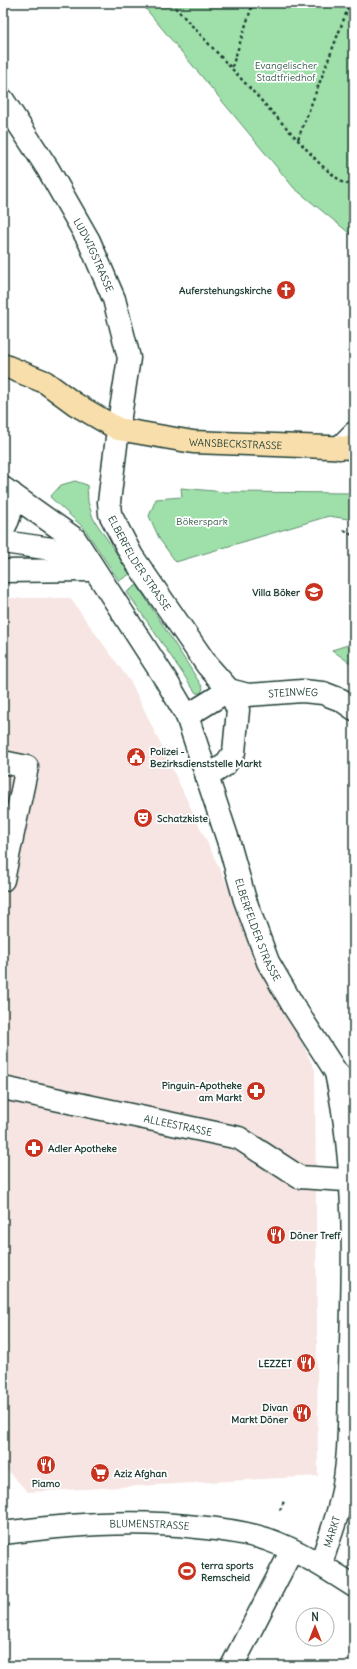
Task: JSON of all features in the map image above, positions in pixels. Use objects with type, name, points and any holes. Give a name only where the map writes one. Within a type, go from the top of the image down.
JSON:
[{"type":"main road","points":[[3,364],[45,382],[75,404],[118,429]]},
{"type":"main road","name":"WANSBECKSTRASSE","points":[[118,429],[193,442],[349,443]]},
{"type":"street","name":"LUDWIGSTRASSE","points":[[3,100],[48,169],[89,241],[114,299],[129,358],[118,429]]},
{"type":"street","name":"ELBERFELDER STRASSE","points":[[118,429],[109,502],[110,514],[132,556],[207,665],[229,690],[238,710],[234,752],[225,765],[207,777]]},
{"type":"street","name":"ELBERFELDER STRASSE","points":[[7,491],[75,539],[166,680],[187,716],[244,900],[268,962],[294,1007],[336,1072]]},
{"type":"street","points":[[3,529],[9,520],[12,507],[7,491]]},
{"type":"street","points":[[3,542],[52,549],[94,570]]},
{"type":"street","points":[[3,571],[94,570]]},
{"type":"street","name":"STEINWEG","points":[[229,690],[248,695],[302,691],[323,693],[341,700],[354,709]]},
{"type":"street","points":[[187,716],[229,690]]},
{"type":"street","points":[[3,762],[27,767],[3,880]]},
{"type":"street","points":[[336,1072],[354,1090]]},
{"type":"street","name":"MARKT","points":[[320,1564],[341,1503],[348,1437],[353,1301],[348,1122],[336,1072]]},
{"type":"street","name":"ALLEESTRASSE","points":[[3,1088],[239,1138],[299,1177],[349,1180]]},
{"type":"street","name":"BLUMENSTRASSE","points":[[3,1533],[83,1524],[111,1523],[178,1525],[246,1533],[292,1550]]},
{"type":"street","points":[[232,1666],[292,1550],[320,1564],[354,1586]]},
{"type":"path","points":[[171,3],[322,165],[343,183],[354,185]]},
{"type":"path","points":[[232,68],[253,3]]},
{"type":"path","points":[[298,139],[350,3]]},
{"type":"path","points":[[344,530],[354,536]]},
{"type":"path","points":[[280,1510],[285,1499]]},
{"type":"shaded area","points":[[3,598],[70,598],[132,684],[315,1070],[318,1476],[28,1492],[3,1466]]},
{"type":"green space","name":"Evangelischer Stadtfriedhof","points":[[141,3],[354,3],[354,237],[294,188]]},
{"type":"green space","points":[[75,481],[87,485],[88,502],[93,518],[130,574],[119,581],[84,528],[50,497],[61,485]]},
{"type":"green space","name":"Bökerspark","points":[[181,488],[225,492],[354,493],[354,520],[329,516],[176,562],[160,540],[149,516],[156,499],[182,497]]},
{"type":"green space","points":[[137,585],[203,688],[201,693],[196,693],[127,592]]},
{"type":"green space","points":[[354,643],[354,666],[332,650]]},
{"type":"place","name":"Auferstehungskirche","points":[[286,290]]},
{"type":"place","name":"Villa Böker","points":[[314,592]]},
{"type":"place","name":"Polizei - Bezirksdienststelle Markt","points":[[136,757]]},
{"type":"place","name":"Schatzkiste","points":[[143,818]]},
{"type":"place","name":"Pinguin-Apotheke am Markt","points":[[256,1091]]},
{"type":"place","name":"Adler Apotheke","points":[[34,1148]]},
{"type":"place","name":"Döner Treff","points":[[276,1235]]},
{"type":"place","name":"LEZZET","points":[[306,1363]]},
{"type":"place","name":"Divan Markt Döner","points":[[302,1413]]},
{"type":"place","name":"Piamo","points":[[46,1465]]},
{"type":"place","name":"Aziz Afghan","points":[[100,1473]]},
{"type":"place","name":"terra sports Remscheid","points":[[187,1571]]}]
